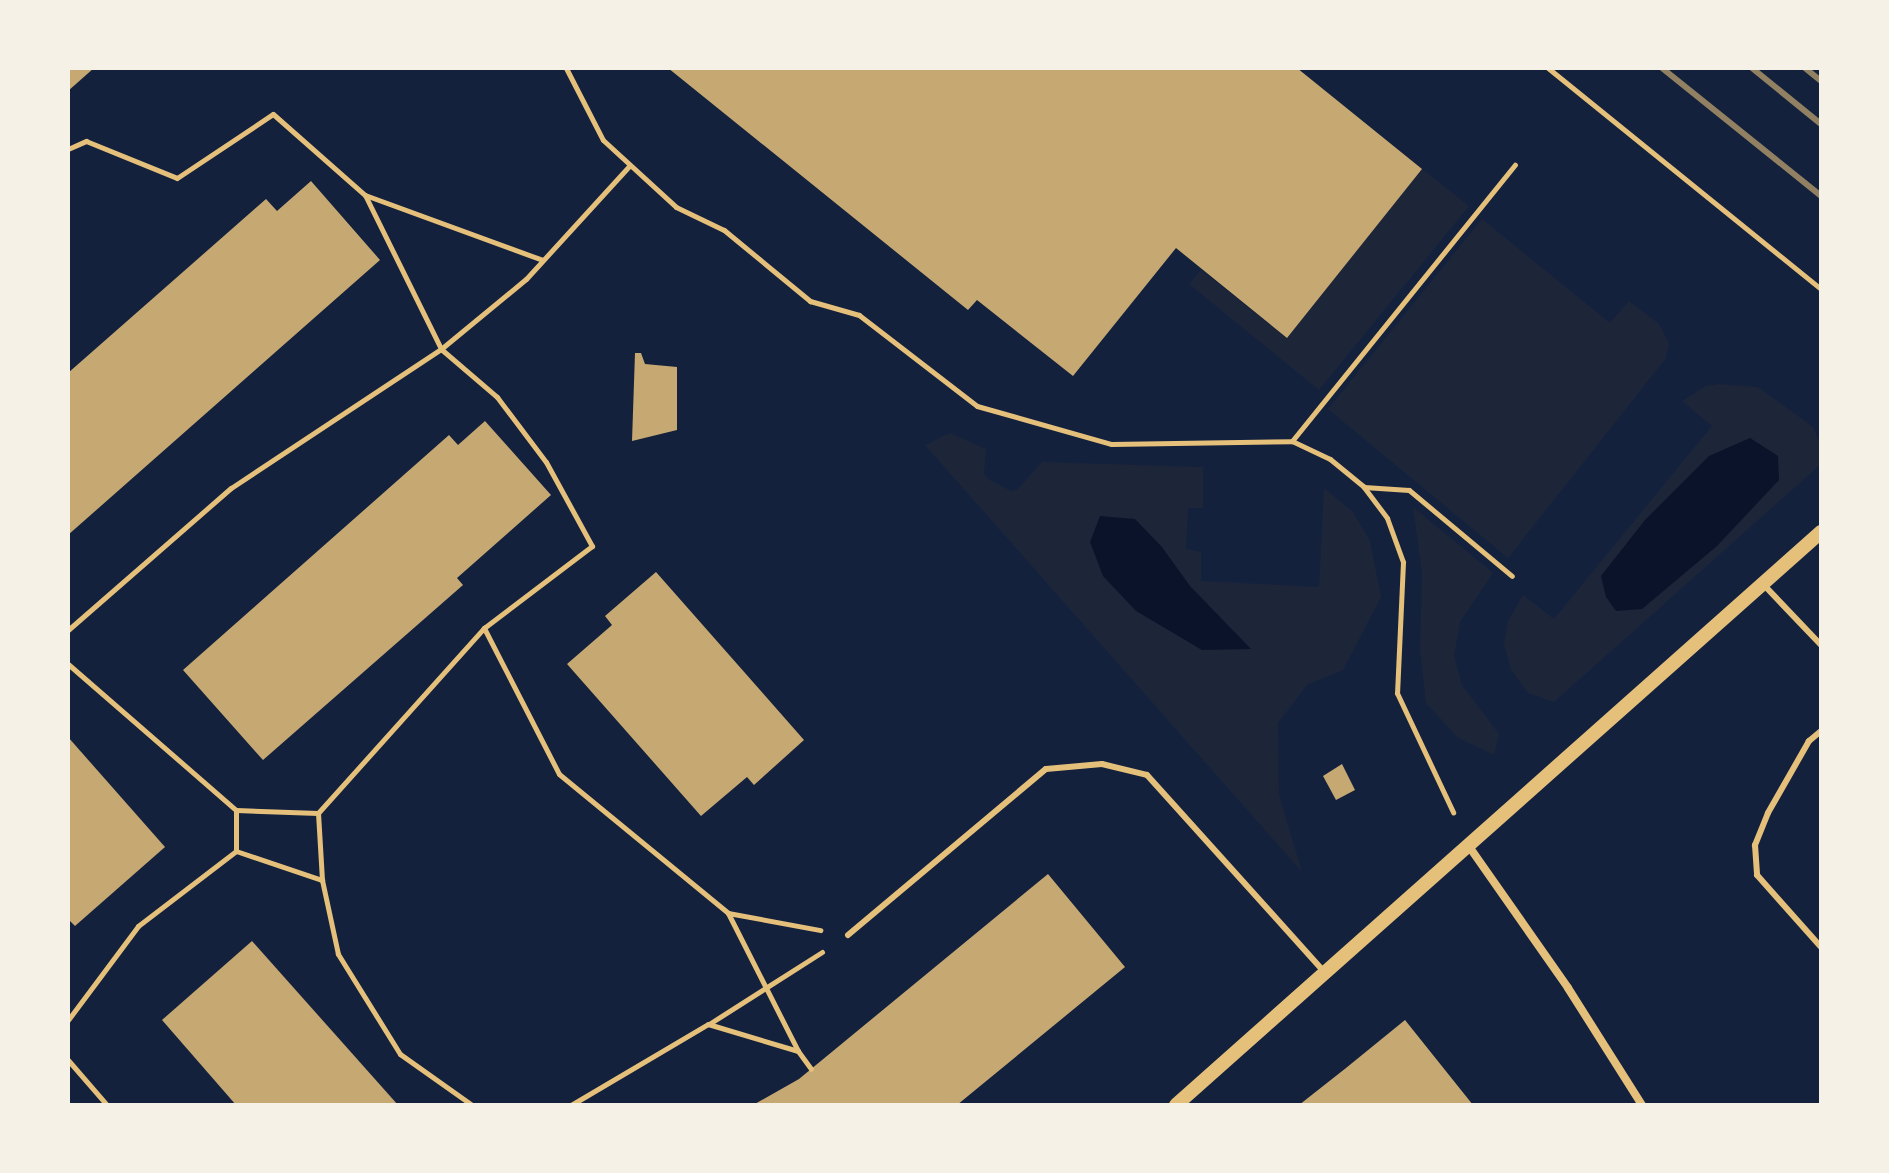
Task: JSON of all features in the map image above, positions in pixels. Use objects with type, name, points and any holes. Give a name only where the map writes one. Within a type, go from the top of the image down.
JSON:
[{"type":"street","points":[[1176,1105],[1821,532]]},
{"type":"street","points":[[1468,845],[1568,988],[1642,1105]]},
{"type":"lane","points":[[1762,583],[1821,645]]},
{"type":"lane","points":[[1821,731],[1809,741],[1768,813],[1755,845],[1757,875],[1821,947]]},
{"type":"lane","points":[[848,935],[1046,769],[1102,764],[1147,775],[1325,973]]},
{"type":"path","points":[[566,68],[603,140],[676,207],[724,230],[810,301],[859,315],[977,406],[1111,444],[1292,441],[1330,459],[1363,486],[1387,518],[1403,562],[1397,693],[1468,845]]},
{"type":"path","points":[[1548,68],[1821,289]]},
{"type":"path","points":[[68,149],[86,141],[177,178],[273,114],[365,195],[543,260]]},
{"type":"path","points":[[68,630],[231,488],[441,349],[526,279],[630,165]]},
{"type":"path","points":[[1292,441],[1515,165]]},
{"type":"path","points":[[365,195],[441,349],[497,397],[546,462],[592,546],[484,628],[318,813],[322,880],[338,954],[400,1054],[472,1105]]},
{"type":"path","points":[[1363,486],[1409,490],[1512,576]]},
{"type":"path","points":[[484,628],[559,774],[728,913],[798,1051],[811,1069]]},
{"type":"path","points":[[68,664],[236,810],[318,813]]},
{"type":"path","points":[[236,810],[236,851]]},
{"type":"path","points":[[236,851],[322,880]]},
{"type":"path","points":[[68,1020],[138,926],[236,851]]},
{"type":"path","points":[[728,913],[848,935]]},
{"type":"path","points":[[571,1105],[708,1024],[848,935]]},
{"type":"path","points":[[708,1024],[798,1051]]},
{"type":"path","points":[[68,1060],[107,1105]]},
{"type":"shaded area","points":[[1422,169],[1469,206],[1319,390],[1189,284],[1201,270],[1287,338]]},
{"type":"shaded area","points":[[1482,219],[1610,323],[1629,301],[1659,324],[1669,343],[1666,358],[1508,558],[1328,409]]},
{"type":"shaded area","points":[[1706,386],[1758,387],[1813,427],[1821,446],[1821,464],[1554,702],[1528,693],[1511,670],[1504,644],[1508,621],[1523,595],[1554,619],[1712,426],[1682,401]]},
{"type":"shaded area","points":[[950,433],[986,449],[984,473],[988,479],[1011,491],[1018,489],[1042,462],[1203,467],[1203,508],[1188,508],[1186,549],[1201,552],[1201,581],[1319,587],[1324,488],[1353,512],[1370,541],[1381,597],[1343,670],[1307,685],[1278,723],[1279,795],[1302,872],[925,445]]},
{"type":"shaded area","points":[[1750,438],[1778,456],[1779,480],[1717,546],[1642,609],[1616,611],[1606,597],[1601,576],[1645,520],[1709,456]]},
{"type":"shaded area","points":[[1413,507],[1493,573],[1460,622],[1454,656],[1462,685],[1499,734],[1494,755],[1457,737],[1426,703],[1420,650],[1422,572]]},
{"type":"shaded area","points":[[1100,516],[1135,519],[1162,547],[1190,586],[1251,649],[1202,650],[1136,611],[1103,576],[1090,542]]},
{"type":"building","points":[[68,68],[94,68],[68,91]]},
{"type":"building","points":[[668,68],[1297,68],[1422,169],[1287,338],[1176,248],[1073,376],[977,300],[968,310]]},
{"type":"building","points":[[311,181],[380,260],[68,535],[68,373],[266,199],[277,211]]},
{"type":"building","points":[[635,353],[641,353],[645,364],[677,367],[677,430],[632,441]]},
{"type":"building","points":[[485,421],[551,495],[457,578],[463,585],[263,760],[183,670],[449,435],[458,445]]},
{"type":"building","points":[[656,572],[804,740],[754,785],[747,777],[701,816],[567,664],[612,625],[605,616]]},
{"type":"building","points":[[68,737],[165,847],[75,926],[68,919]]},
{"type":"building","points":[[1342,764],[1355,790],[1336,800],[1323,776]]},
{"type":"building","points":[[1048,874],[1125,967],[957,1105],[753,1105],[799,1079]]},
{"type":"building","points":[[252,941],[398,1105],[236,1105],[162,1020]]},
{"type":"building","points":[[1405,1020],[1473,1105],[1299,1105],[1346,1068]]},
{"type":"railway","points":[[1662,68],[1821,196]]},
{"type":"railway","points":[[1752,68],[1821,124]]},
{"type":"railway","points":[[1805,68],[1821,81]]}]
